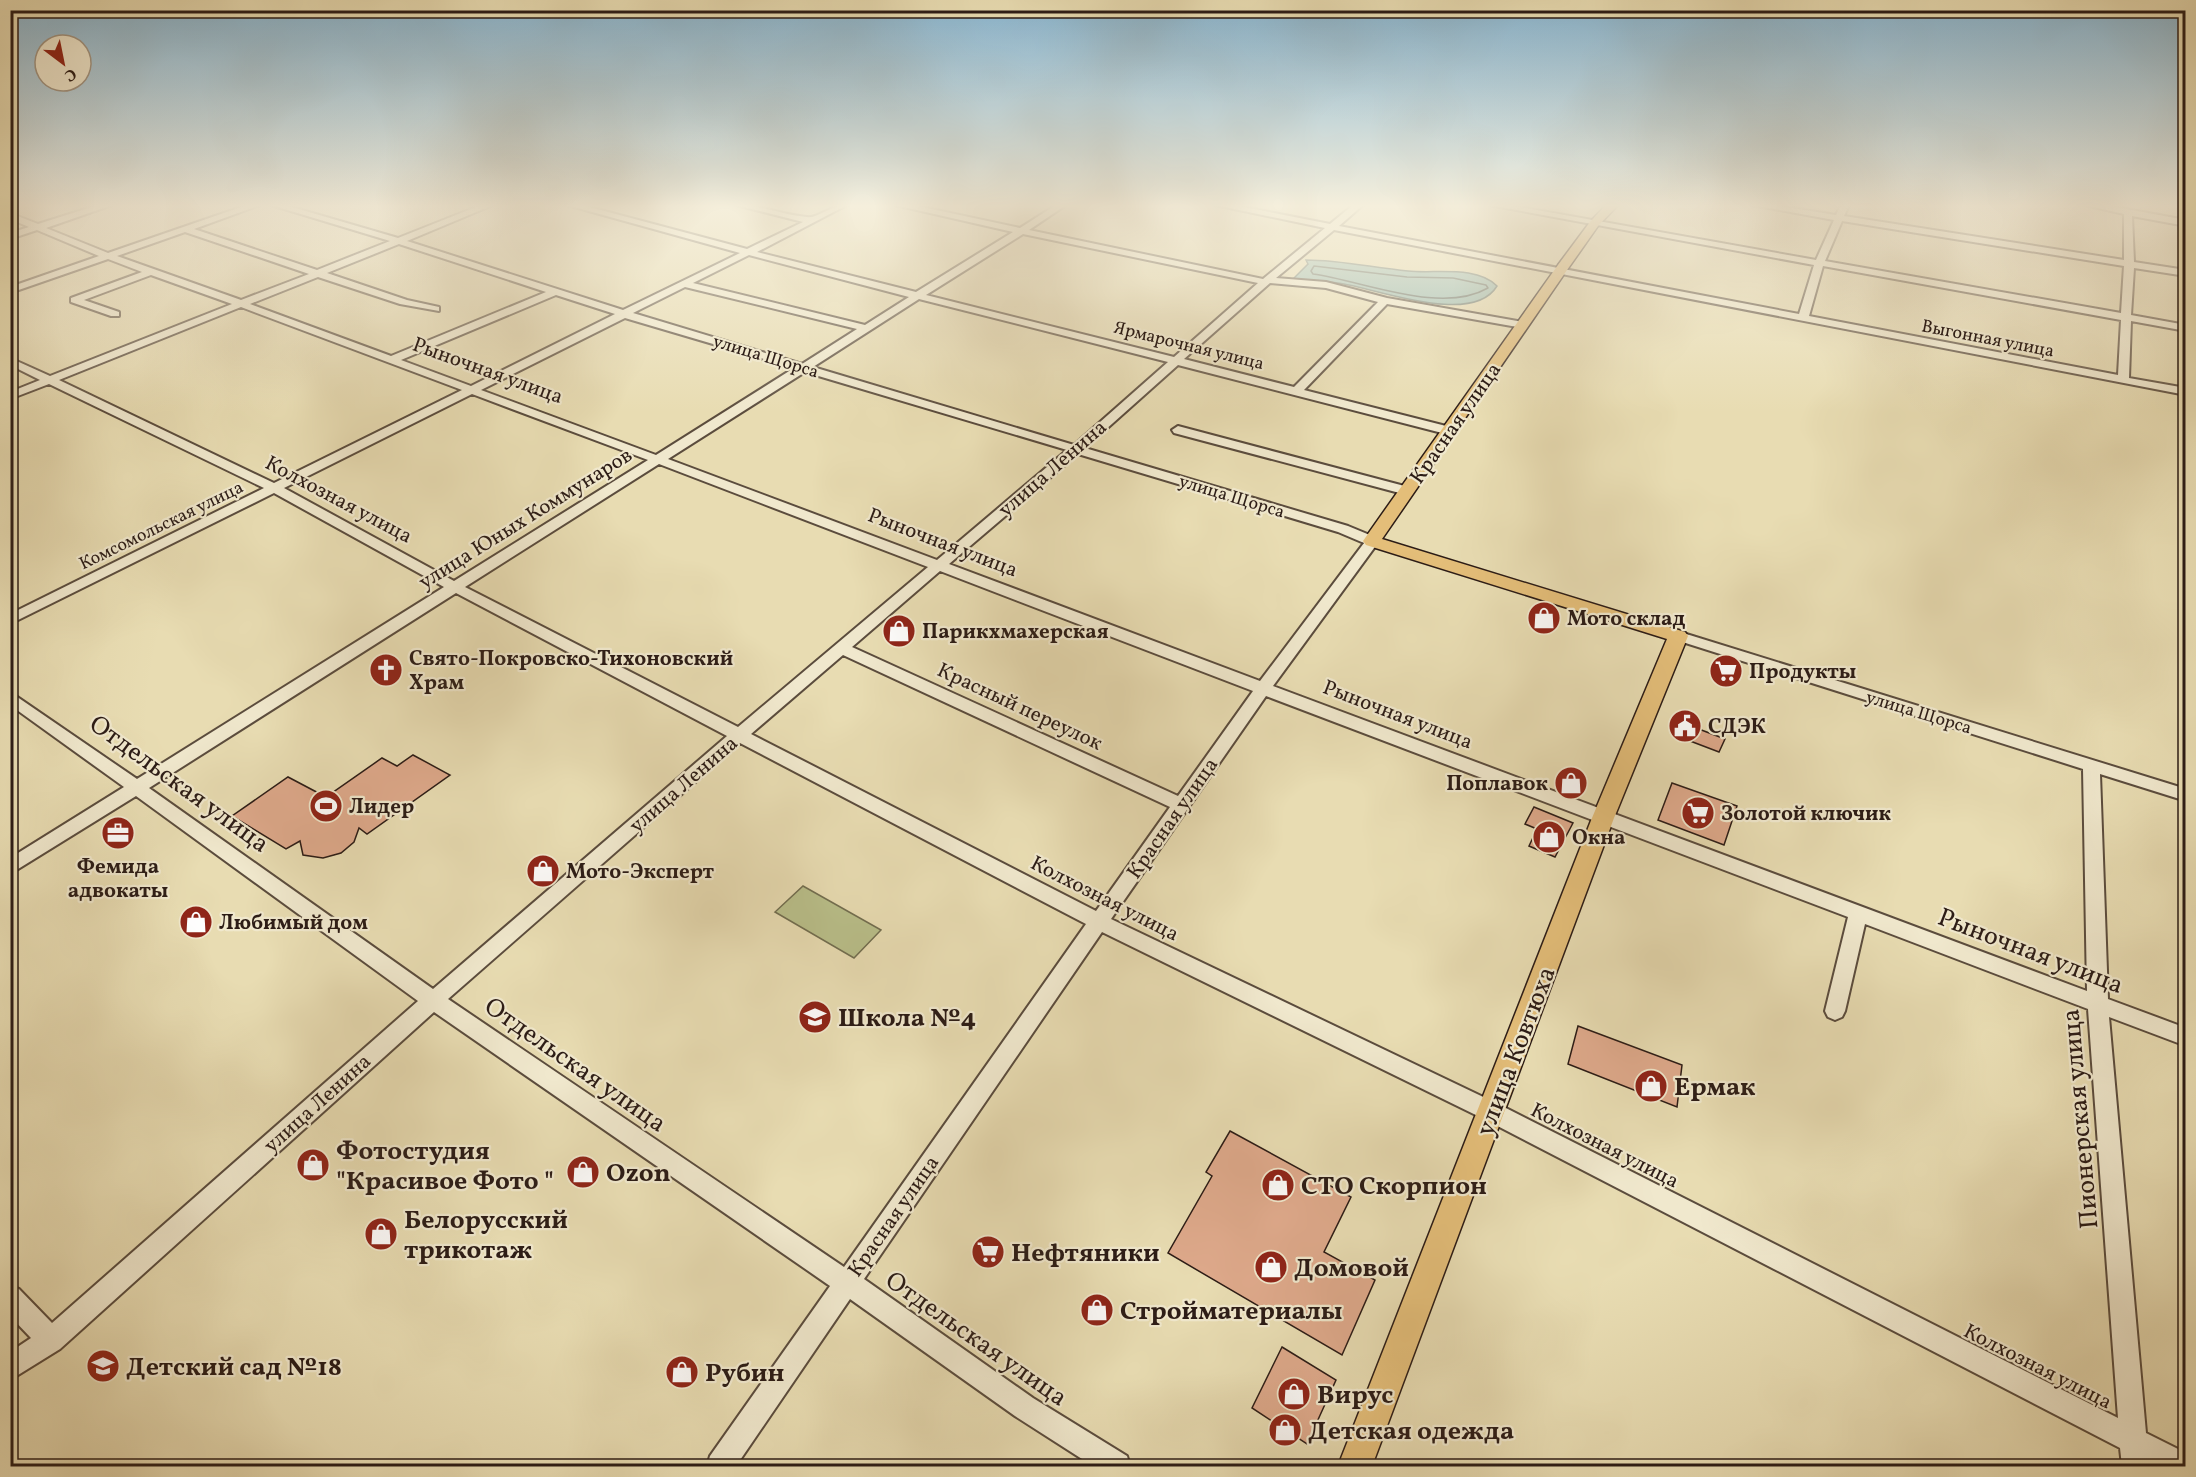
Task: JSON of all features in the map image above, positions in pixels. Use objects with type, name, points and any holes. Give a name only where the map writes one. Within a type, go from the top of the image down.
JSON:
[{"type":"main road","name":"Красная улица","points":[[1372,541],[1558,274]]},
{"type":"main road","name":"улица Щорса","points":[[1372,541],[1678,636]]},
{"type":"main road","name":"улица Ковтюха","points":[[1355,1467],[1603,818],[1678,636]]},
{"type":"street","points":[[10,290],[56,274]]},
{"type":"street","points":[[115,314],[75,300],[145,274]]},
{"type":"street","name":"Рыночная улица","points":[[155,274],[659,460],[2186,1037]]},
{"type":"street","points":[[10,396],[316,274],[404,302],[435,309]]},
{"type":"street","name":"улица Щорса","points":[[499,274],[624,314],[1343,529],[1372,541]]},
{"type":"street","name":"Комсомольская улица","points":[[10,620],[704,274]]},
{"type":"street","name":"Ярмарочная улица","points":[[833,274],[1177,359],[1450,431]]},
{"type":"street","name":"улица Юных Коммунаров","points":[[10,867],[953,274]]},
{"type":"street","points":[[1231,274],[1266,281],[1326,285],[1385,301],[1523,325]]},
{"type":"street","name":"улица Ленина","points":[[10,1367],[51,1340],[434,1000],[739,734],[1076,449],[1275,274]]},
{"type":"street","name":"Выгонная улица","points":[[1581,274],[2186,392]]},
{"type":"street","points":[[1803,318],[1817,274]]},
{"type":"street","points":[[1876,274],[2186,328]]},
{"type":"street","points":[[2123,380],[2128,274]]},
{"type":"street","points":[[684,284],[866,328]]},
{"type":"street","points":[[391,360],[555,292]]},
{"type":"street","points":[[1297,391],[1385,301]]},
{"type":"street","name":"Колхозная улица","points":[[10,361],[276,489],[456,588],[1099,922],[1491,1112],[2183,1467]]},
{"type":"street","points":[[1178,430],[1407,491]]},
{"type":"street","name":"Красная улица","points":[[720,1467],[1263,688],[1372,541]]},
{"type":"street","name":"улица Щорса","points":[[1678,636],[2186,795]]},
{"type":"street","name":"Красный переулок","points":[[840,648],[1181,805]]},
{"type":"street","name":"Отдельская улица","points":[[10,697],[434,1000],[1024,1407],[1117,1467]]},
{"type":"street","name":"Пионерская улица","points":[[2091,766],[2098,1004],[2135,1467]]},
{"type":"street","points":[[1835,1011],[1858,914]]},
{"type":"street","points":[[10,1298],[51,1340]]},
{"type":"green space","points":[[803,886],[881,930],[854,958],[775,912]]},
{"type":"water","points":[[1298,274],[1472,274],[1488,279],[1497,286],[1485,298],[1448,305],[1402,298],[1344,284],[1293,279]]},
{"type":"building","points":[[1683,723],[1725,739],[1719,752],[1677,736]]},
{"type":"building","name":"Лидер","points":[[413,755],[450,775],[367,834],[359,828],[354,842],[341,853],[323,858],[303,855],[300,841],[286,849],[232,816],[288,777],[326,797],[382,758],[397,766]]},
{"type":"building","name":"Золотой ключик","points":[[1672,783],[1737,806],[1724,845],[1658,820]]},
{"type":"building","name":"Окна","points":[[1534,807],[1573,823],[1555,857],[1529,846],[1537,829],[1525,824]]},
{"type":"building","name":"Ермак","points":[[1578,1026],[1682,1065],[1677,1107],[1568,1064]]},
{"type":"building","name":"Домовой","points":[[1230,1131],[1351,1197],[1324,1252],[1375,1280],[1342,1355],[1168,1253],[1212,1176],[1206,1172]]},
{"type":"building","name":"Вирус","points":[[1282,1347],[1336,1380],[1307,1444],[1252,1408]]},
{"type":"place","name":"Мото склад","points":[[1544,618]]},
{"type":"place","name":"Парикхмахерская","points":[[899,631]]},
{"type":"place","name":"Свято-Покровско-Тихоновский Храм","points":[[386,670]]},
{"type":"place","name":"Продукты","points":[[1726,671]]},
{"type":"place","name":"СДЭК","points":[[1685,726]]},
{"type":"place","name":"Поплавок","points":[[1571,783]]},
{"type":"place","name":"Лидер","points":[[326,806]]},
{"type":"place","name":"Золотой ключик","points":[[1698,813]]},
{"type":"place","name":"Фемида адвокаты","points":[[118,833]]},
{"type":"place","name":"Окна","points":[[1549,837]]},
{"type":"place","name":"Мото-Эксперт","points":[[543,871]]},
{"type":"place","name":"Любимый дом","points":[[196,922]]},
{"type":"place","name":"Школа №4","points":[[815,1017]]},
{"type":"place","name":"Ермак","points":[[1651,1086]]},
{"type":"place","name":"Фотостудия \"Красивое Фото \"","points":[[313,1165]]},
{"type":"place","name":"Ozon","points":[[583,1172]]},
{"type":"place","name":"СТО Скорпион","points":[[1278,1185]]},
{"type":"place","name":"Белорусский трикотаж","points":[[381,1234]]},
{"type":"place","name":"Нефтяники","points":[[988,1252]]},
{"type":"place","name":"Домовой","points":[[1271,1267]]},
{"type":"place","name":"Стройматериалы","points":[[1097,1310]]},
{"type":"place","name":"Детский сад №18","points":[[103,1366]]},
{"type":"place","name":"Рубин","points":[[682,1372]]},
{"type":"place","name":"Вирус","points":[[1294,1394]]},
{"type":"place","name":"Детская одежда","points":[[1285,1430]]}]
